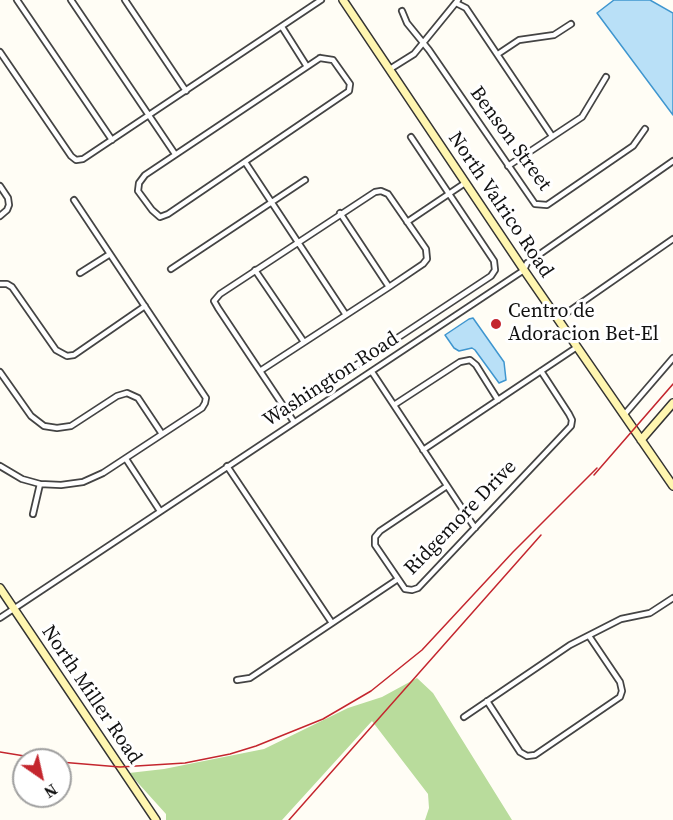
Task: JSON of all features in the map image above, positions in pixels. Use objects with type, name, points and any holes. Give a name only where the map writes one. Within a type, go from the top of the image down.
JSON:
[{"type":"street","points":[[17,0],[112,140]]},
{"type":"street","points":[[71,0],[175,154]]},
{"type":"street","points":[[124,0],[186,91]]},
{"type":"street","points":[[0,52],[76,160],[82,159],[149,116],[321,0]]},
{"type":"street","name":"North Valrico Road","points":[[343,0],[524,270],[673,486]]},
{"type":"street","points":[[390,69],[414,54],[457,2],[466,8],[552,136]]},
{"type":"street","name":"Benson Street","points":[[402,11],[407,23],[429,50],[535,204],[547,205],[633,146],[645,129]]},
{"type":"street","points":[[498,54],[519,40],[554,35],[571,24]]},
{"type":"street","points":[[282,27],[306,65]]},
{"type":"street","points":[[320,58],[333,60],[350,84],[349,92],[168,214],[160,217],[152,210],[138,191],[139,183],[145,175],[306,65],[320,58]]},
{"type":"street","points":[[508,166],[582,117],[606,77]]},
{"type":"street","points":[[287,411],[491,276],[495,270],[494,261],[411,137]]},
{"type":"street","name":"Washington Road","points":[[0,618],[524,270],[527,263],[673,161]]},
{"type":"street","points":[[245,162],[346,315]]},
{"type":"street","points":[[171,269],[305,180]]},
{"type":"street","points":[[407,222],[465,183]]},
{"type":"street","points":[[0,186],[8,198],[9,205],[0,216]]},
{"type":"street","points":[[260,371],[389,287],[427,259],[426,249],[388,194],[381,190],[375,192],[340,213],[220,294],[214,301],[228,323],[260,371],[287,411],[294,422]]},
{"type":"street","points":[[0,466],[22,479],[40,484],[61,485],[83,482],[126,459],[202,408],[206,398],[74,200]]},
{"type":"street","points":[[340,213],[389,287]]},
{"type":"street","points":[[558,319],[673,239]]},
{"type":"street","points":[[80,273],[110,254]]},
{"type":"street","points":[[255,270],[304,342]]},
{"type":"street","points":[[0,284],[12,287],[56,350],[67,356],[74,355],[145,306]]},
{"type":"street","points":[[423,450],[577,347]]},
{"type":"street","points":[[624,415],[673,357]]},
{"type":"street","points":[[394,405],[460,362],[470,360],[476,365],[498,400]]},
{"type":"street","name":"Ridgemore Drive","points":[[447,486],[380,531],[375,537],[375,545],[405,589],[418,588],[571,426],[572,420],[569,414],[541,371]]},
{"type":"street","points":[[0,372],[30,416],[44,426],[57,428],[71,426],[117,396],[127,393],[138,398],[162,434]]},
{"type":"street","points":[[372,372],[475,528]]},
{"type":"street","points":[[641,440],[673,403]]},
{"type":"street","points":[[126,459],[160,511]]},
{"type":"street","points":[[227,466],[332,623]]},
{"type":"street","points":[[33,514],[40,484]]},
{"type":"street","points":[[237,680],[250,678],[398,579]]},
{"type":"street","name":"North Miller Road","points":[[0,588],[156,820]]},
{"type":"street","points":[[464,717],[570,645],[621,619],[650,613],[673,598]]},
{"type":"street","points":[[487,701],[520,752],[527,756],[535,755],[620,697],[622,691],[620,682],[589,636]]},
{"type":"green space","points":[[417,678],[433,693],[512,820],[425,820],[429,808],[428,794],[372,721],[282,820],[166,820],[166,814],[129,773],[164,769],[264,749],[348,708],[382,697]]},
{"type":"water","points":[[614,0],[650,0],[673,13],[673,115],[597,13]]},
{"type":"water","points":[[473,318],[504,362],[506,380],[499,383],[475,350],[472,348],[459,351],[445,335]]},
{"type":"railway","points":[[594,475],[673,384]]},
{"type":"railway","points":[[72,763],[120,767],[185,763],[256,746],[323,719],[371,691],[422,650],[513,552],[597,468]]},
{"type":"railway","points":[[289,820],[541,535]]},
{"type":"railway","points":[[0,752],[12,754]]},
{"type":"place","name":"Centro de Adoracion Bet-El","points":[[496,324]]}]
